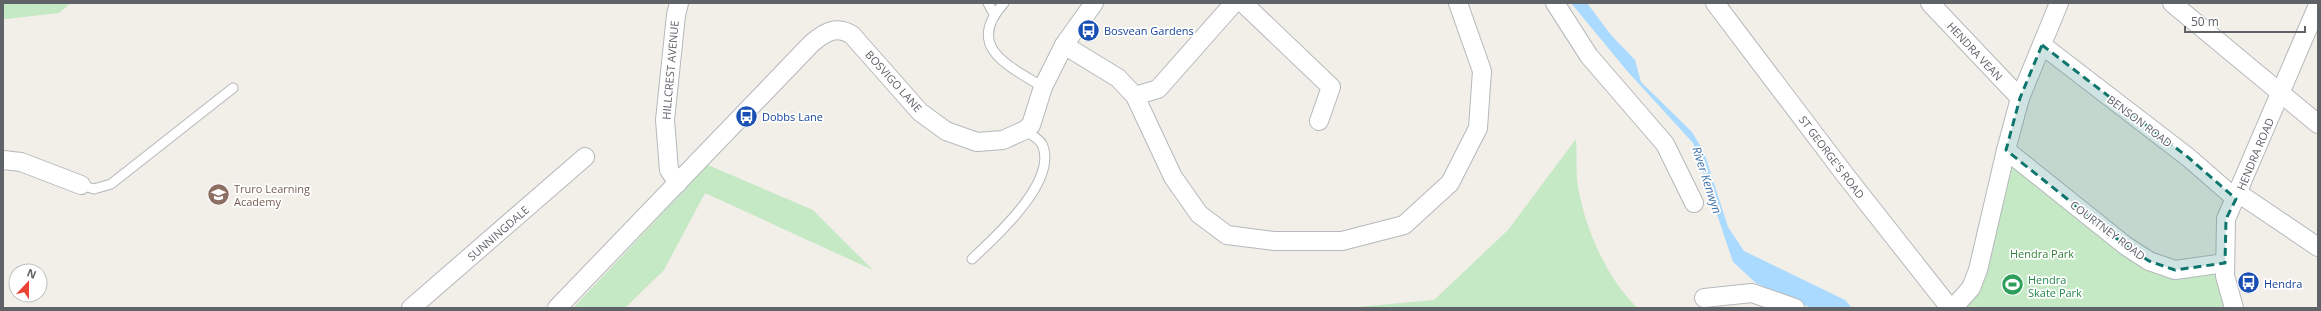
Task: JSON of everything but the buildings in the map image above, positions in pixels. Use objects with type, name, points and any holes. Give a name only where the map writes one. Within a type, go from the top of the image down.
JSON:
[{"type":"street","name":"HILLCREST AVENUE","points":[[678,183],[669,170],[665,120],[676,15],[679,3]]},
{"type":"street","points":[[1026,130],[1031,125],[1043,87],[1064,45],[1094,3]]},
{"type":"street","points":[[1135,96],[1158,89],[1234,3]]},
{"type":"street","points":[[1243,3],[1331,87],[1319,121]]},
{"type":"street","points":[[1064,45],[1118,78],[1135,96],[1173,177],[1199,214],[1227,235],[1274,240],[1342,242],[1404,225],[1450,183],[1478,128],[1482,71],[1458,3]]},
{"type":"street","points":[[1555,3],[1589,56],[1665,144],[1694,203]]},
{"type":"street","name":"ST GEORGE'S ROAD","points":[[1715,3],[1846,176],[1952,308]]},
{"type":"street","name":"HENDRA VEAN","points":[[1930,3],[2020,98]]},
{"type":"street","points":[[1952,308],[1971,288],[1978,270],[2006,150],[2020,98],[2059,3]]},
{"type":"street","points":[[2172,3],[2318,124]]},
{"type":"street","name":"HENDRA ROAD","points":[[2234,308],[2225,276],[2226,219],[2237,196],[2313,11]]},
{"type":"street","name":"BOSVIGO LANE","points":[[678,183],[812,43],[824,33],[837,29],[845,30],[852,35],[920,112],[946,132],[977,142],[1003,140],[1026,130]]},
{"type":"street","name":"BENSON ROAD","points":[[2042,45],[2237,196],[2318,247]]},
{"type":"street","name":"COURTNEY ROAD","points":[[2006,150],[2126,246],[2149,261],[2176,270],[2225,263]]},
{"type":"street","name":"SUNNINGDALE","points":[[411,308],[585,157]]},
{"type":"street","points":[[3,160],[21,162],[81,185]]},
{"type":"street","points":[[557,308],[678,183]]},
{"type":"street","points":[[1704,298],[1752,293],[1795,308]]},
{"type":"lane","points":[[988,3],[994,14]]},
{"type":"lane","points":[[1004,3],[994,14],[989,38],[992,51],[999,60],[1043,87]]},
{"type":"lane","points":[[81,185],[94,189],[111,184],[233,88]]},
{"type":"lane","points":[[972,259],[1008,225],[1024,206],[1036,185],[1043,166],[1043,151],[1041,143],[1026,130]]},
{"type":"highlighted area","points":[[2042,45],[2189,158],[2236,199],[2226,219],[2225,263],[2175,270],[2149,261],[2126,246],[2006,150],[2020,98]]},
{"type":"green space","points":[[3,3],[71,3],[59,13],[6,19],[3,18]]},
{"type":"green space","points":[[1576,139],[1577,179],[1584,213],[1590,231],[1606,266],[1626,296],[1638,308],[1346,308],[1434,300],[1508,230]]},
{"type":"green space","name":"Hendra Park","points":[[2008,157],[2148,265],[2222,267],[2231,308],[1960,308]]},
{"type":"green space","points":[[708,165],[813,210],[873,270],[705,193],[664,270],[625,308],[573,308]]},
{"type":"water","name":"River Kenwyn","points":[[1571,3],[1587,3],[1611,35],[1635,60],[1641,82],[1692,132],[1704,152],[1728,227],[1744,251],[1845,300],[1852,308],[1811,308],[1756,283],[1733,262],[1693,143],[1628,72]]},
{"type":"place","name":"Bosvean Gardens","points":[[1088,30]]},
{"type":"place","name":"Dobbs Lane","points":[[747,116]]},
{"type":"place","name":"Truro Learning Academy","points":[[218,194]]},
{"type":"place","name":"Hendra","points":[[2248,283]]},
{"type":"place","name":"Hendra Skate Park","points":[[2012,285]]}]
